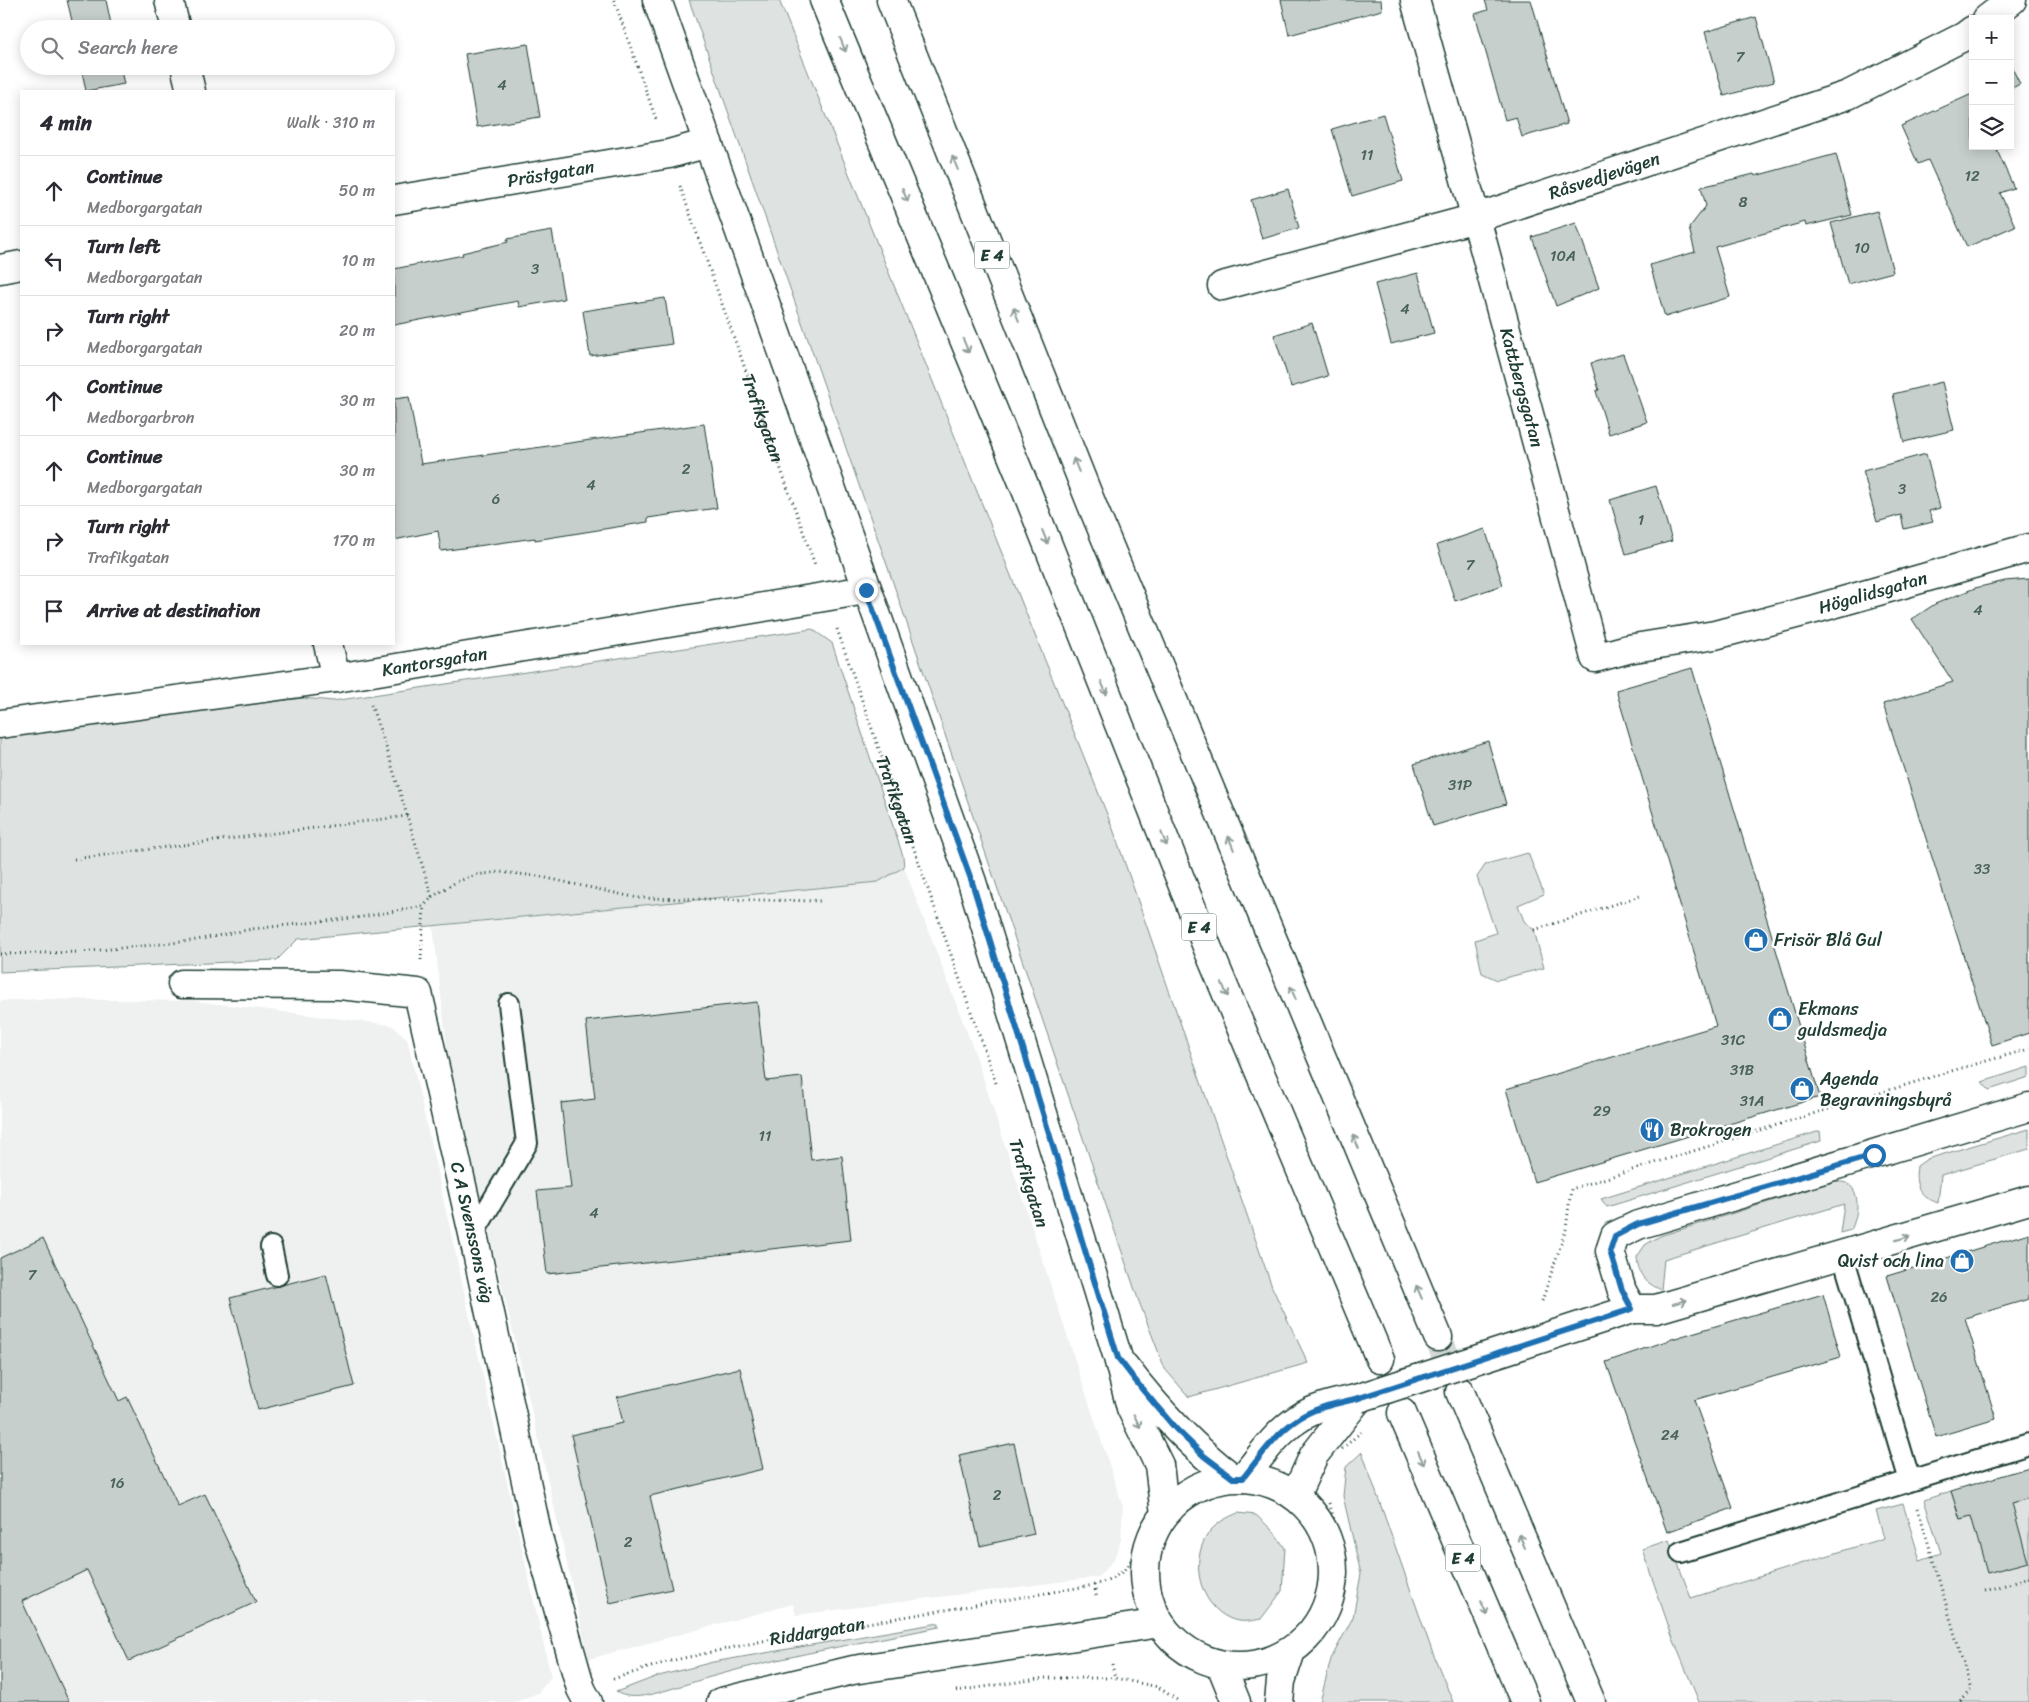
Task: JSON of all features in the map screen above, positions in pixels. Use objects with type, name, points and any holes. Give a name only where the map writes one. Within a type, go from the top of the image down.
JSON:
[{"type":"main road","points":[[169,0],[174,20]]},
{"type":"main road","name":"Trafikgatan","points":[[657,0],[866,590],[972,882],[1118,1358],[1130,1408],[1159,1465],[1165,1514]]},
{"type":"main road","name":"E 4","points":[[824,0],[1027,492],[1208,949],[1380,1359]]},
{"type":"main road","name":"E 4","points":[[890,0],[1094,510],[1438,1337]]},
{"type":"main road","name":"Kattbergsgatan","points":[[1415,0],[1595,658],[1628,649],[1715,635]]},
{"type":"main road","points":[[1992,15],[2012,0]]},
{"type":"main road","name":"Råsvedjevägen","points":[[1222,286],[1476,218],[1848,95],[1969,33]]},
{"type":"main road","points":[[187,75],[191,90]]},
{"type":"main road","name":"Prästgatan","points":[[395,200],[669,154],[708,143]]},
{"type":"main road","points":[[0,269],[20,265]]},
{"type":"main road","name":"Högalidsgatan","points":[[1715,635],[1815,609],[2029,548]]},
{"type":"main road","name":"Kantorsgatan","points":[[0,724],[349,676],[866,590]]},
{"type":"main road","points":[[329,645],[349,676]]},
{"type":"main road","points":[[182,984],[340,985],[418,993]]},
{"type":"main road","name":"C A Svenssons väg","points":[[418,993],[473,1234],[538,1537],[584,1695]]},
{"type":"main road","points":[[1632,1309],[1622,1290],[1610,1251],[1615,1236],[1638,1224],[1874,1155],[2029,1107]]},
{"type":"main road","points":[[1238,1478],[1276,1436],[1298,1418],[1321,1408],[1359,1398],[1632,1309],[1656,1309],[1844,1256],[2029,1200]]},
{"type":"main road","name":"Trafikgatan","points":[[1118,1358],[1176,1429],[1204,1456],[1238,1478]]},
{"type":"main road","points":[[1460,1392],[1540,1586],[1591,1702]]},
{"type":"main road","points":[[1295,1496],[1326,1455],[1359,1398]]},
{"type":"main road","name":"E 4","points":[[1402,1413],[1525,1702]]},
{"type":"main road","points":[[1238,1478],[1263,1481],[1295,1496],[1309,1508],[1324,1530],[1332,1557],[1333,1584],[1326,1610],[1312,1633],[1291,1651],[1266,1662],[1240,1667],[1220,1665],[1202,1659],[1186,1650],[1171,1638],[1160,1623],[1148,1597],[1145,1568],[1150,1540],[1165,1514],[1186,1494],[1210,1483],[1238,1478]]},
{"type":"main road","points":[[1540,1586],[1604,1702]]},
{"type":"main road","points":[[721,1702],[853,1670],[1160,1623]]},
{"type":"main road","points":[[1279,1702],[1281,1681],[1291,1651]]},
{"type":"main road","points":[[1220,1665],[1236,1702]]},
{"type":"lane","points":[[473,1234],[527,1143],[509,1004]]},
{"type":"lane","points":[[271,1247],[277,1275]]},
{"type":"lane","points":[[1844,1256],[1910,1481]]},
{"type":"lane","points":[[1681,1552],[2029,1444]]},
{"type":"path","name":"Trafikgatan","points":[[614,0],[998,1090]]},
{"type":"path","points":[[349,676],[407,816],[432,897]]},
{"type":"path","points":[[74,859],[407,816]]},
{"type":"path","points":[[0,954],[119,949],[191,940],[252,929],[362,917],[424,906],[432,897],[456,882],[476,875],[500,872],[537,876],[638,898],[823,901]]},
{"type":"path","points":[[1534,930],[1643,895]]},
{"type":"path","points":[[418,993],[424,937],[424,906]]},
{"type":"path","points":[[1538,1304],[1543,1300],[1566,1229],[1571,1189],[1951,1071],[2029,1050]]},
{"type":"path","points":[[1326,1455],[1342,1449]]},
{"type":"path","points":[[1910,1481],[1971,1690],[1959,1702]]},
{"type":"path","points":[[1319,1647],[1335,1610],[1341,1591],[1344,1570],[1340,1541],[1329,1501]]},
{"type":"path","name":"Riddargatan","points":[[584,1695],[670,1661],[772,1639],[1094,1585],[1113,1578],[1130,1564],[1141,1532]]},
{"type":"path","points":[[1985,1591],[2029,1578]]},
{"type":"path","points":[[951,1692],[1045,1678],[1115,1678]]},
{"type":"shaded area","points":[[689,0],[779,0],[1113,829],[1272,1287],[1308,1363],[1189,1397],[1165,1369],[1138,1299],[888,568]]},
{"type":"shaded area","points":[[812,629],[832,643],[903,856],[904,867],[878,882],[298,939],[277,960],[0,972],[0,735],[303,698],[333,701]]},
{"type":"shaded area","points":[[1528,853],[1544,894],[1518,905],[1524,921],[1534,930],[1544,968],[1497,980],[1482,973],[1475,940],[1496,933],[1477,877],[1486,864]]},
{"type":"shaded area","points":[[904,867],[975,1053],[1123,1507],[1121,1540],[1113,1561],[1098,1577],[796,1615],[793,1604],[589,1659],[449,1065],[433,926],[878,882]]},
{"type":"shaded area","points":[[40,999],[194,1001],[391,1025],[407,1038],[551,1677],[538,1693],[516,1702],[0,1702],[0,1001]]},
{"type":"shaded area","points":[[2029,1067],[2029,1077],[1989,1090],[1982,1082]]},
{"type":"shaded area","points":[[2029,1129],[2029,1149],[1941,1175],[1938,1203],[1926,1197],[1919,1189],[1916,1179],[1917,1166],[1927,1159]]},
{"type":"shaded area","points":[[1820,1131],[1821,1141],[1607,1207],[1601,1199]]},
{"type":"shaded area","points":[[1836,1181],[1847,1183],[1852,1188],[1857,1199],[1855,1219],[1851,1230],[1840,1233],[1844,1204],[1664,1259],[1661,1290],[1646,1281],[1639,1269],[1637,1257],[1645,1245],[1660,1236]]},
{"type":"shaded area","points":[[1362,1452],[1432,1651],[1453,1702],[1320,1702],[1331,1659],[1353,1617],[1361,1574],[1343,1496],[1346,1467]]},
{"type":"shaded area","points":[[1951,1491],[1960,1519],[2029,1498],[2029,1702],[1699,1702],[1672,1636],[1642,1549],[1669,1540],[1691,1598],[1884,1538],[1876,1511],[1903,1504],[1920,1560],[1941,1553],[1924,1500]]},
{"type":"shaded area","points":[[1238,1513],[1256,1515],[1274,1532],[1285,1548],[1282,1591],[1261,1619],[1250,1621],[1231,1619],[1219,1612],[1210,1603],[1200,1579],[1198,1565],[1200,1552],[1212,1529],[1227,1518]]},
{"type":"shaded area","points":[[939,1623],[939,1627],[772,1661],[652,1694],[630,1696],[616,1692],[655,1677],[713,1662]]},
{"type":"building","points":[[67,0],[106,0],[110,20],[72,20]]},
{"type":"building","points":[[1281,0],[1381,0],[1382,10],[1289,35]]},
{"type":"building","points":[[1485,0],[1531,0],[1567,124],[1522,137],[1516,117],[1505,120],[1475,14],[1488,10]]},
{"type":"building","points":[[1756,17],[1774,82],[1724,96],[1705,32]]},
{"type":"building","points":[[528,44],[540,117],[477,127],[465,54]]},
{"type":"building","points":[[2014,72],[2020,84],[2014,87]]},
{"type":"building","points":[[83,75],[122,75],[124,84],[86,90]]},
{"type":"building","points":[[1969,95],[1969,150],[1997,150],[2014,188],[2000,193],[2015,226],[1967,247],[1928,160],[1918,164],[1901,126]]},
{"type":"building","points":[[1383,114],[1403,181],[1352,196],[1332,129]]},
{"type":"building","points":[[1836,154],[1852,215],[1806,226],[1805,222],[1715,247],[1730,297],[1665,317],[1650,265],[1695,252],[1689,228],[1706,206],[1701,187],[1754,174],[1755,176]]},
{"type":"building","points":[[1288,189],[1299,228],[1262,239],[1251,200]]},
{"type":"building","points":[[1877,211],[1893,272],[1848,284],[1831,223]]},
{"type":"building","points":[[1576,223],[1599,288],[1556,306],[1532,237]]},
{"type":"building","points":[[552,231],[564,299],[519,307],[518,301],[395,325],[395,269],[463,255],[462,253],[508,242],[507,239]]},
{"type":"building","points":[[1418,273],[1434,333],[1391,344],[1375,284]]},
{"type":"building","points":[[665,298],[672,344],[590,356],[583,311]]},
{"type":"building","points":[[1312,323],[1328,376],[1291,387],[1274,335]]},
{"type":"building","points":[[1623,354],[1647,422],[1609,434],[1596,391],[1599,390],[1591,363]]},
{"type":"building","points":[[1942,382],[1954,430],[1904,442],[1893,394]]},
{"type":"building","points":[[409,397],[421,464],[704,424],[717,508],[648,518],[648,522],[535,540],[535,538],[441,551],[438,531],[395,540],[395,399]]},
{"type":"building","points":[[1926,454],[1940,508],[1929,511],[1933,522],[1904,529],[1901,515],[1877,522],[1863,471]]},
{"type":"building","points":[[1656,486],[1672,541],[1626,554],[1610,500]]},
{"type":"building","points":[[1485,529],[1503,585],[1455,601],[1437,545]]},
{"type":"building","points":[[2029,579],[2029,1033],[1992,1045],[1883,704],[1953,682],[1912,619],[1935,604],[1975,588],[2005,581]]},
{"type":"building","points":[[1692,668],[1820,1097],[1534,1182],[1506,1089],[1716,1026],[1616,690]]},
{"type":"building","points":[[1488,741],[1506,804],[1433,826],[1414,764]]},
{"type":"building","points":[[757,1002],[766,1081],[802,1077],[811,1160],[842,1156],[851,1240],[547,1274],[537,1191],[571,1188],[561,1103],[595,1099],[586,1021]]},
{"type":"building","points":[[2029,1233],[2029,1299],[1965,1318],[1996,1419],[1936,1437],[1887,1276]]},
{"type":"building","points":[[43,1238],[119,1401],[127,1397],[178,1506],[205,1494],[256,1602],[129,1661],[87,1570],[22,1601],[69,1702],[0,1702],[0,1258]]},
{"type":"building","points":[[326,1274],[354,1386],[258,1410],[230,1298]]},
{"type":"building","points":[[1823,1294],[1841,1357],[1694,1400],[1733,1508],[1667,1532],[1606,1362],[1672,1339]]},
{"type":"building","points":[[740,1368],[763,1469],[650,1496],[672,1589],[610,1603],[571,1435],[623,1423],[617,1397]]},
{"type":"building","points":[[1014,1443],[1034,1534],[980,1546],[959,1455]]},
{"type":"building","points":[[2029,1467],[2029,1498],[2012,1503],[2028,1562],[1987,1573],[1971,1516],[1960,1519],[1951,1491]]},
{"type":"tunnel","points":[[1438,1337],[1459,1390]]},
{"type":"place","name":"Frisör Blå Gul","points":[[1756,940]]},
{"type":"place","name":"Ekmans guldsmedja","points":[[1780,1019]]},
{"type":"place","name":"Agenda Begravningsbyrå","points":[[1802,1089]]},
{"type":"place","name":"Brokrogen","points":[[1652,1130]]},
{"type":"place","name":"Qvist och lina","points":[[1962,1261]]},
{"type":"route","points":[[866,590],[972,882],[1118,1358],[1176,1429],[1204,1456],[1233,1478],[1243,1478],[1276,1436],[1298,1418],[1321,1408],[1359,1398],[1632,1309],[1622,1290],[1610,1251],[1615,1236],[1638,1224],[1874,1155]]}]
